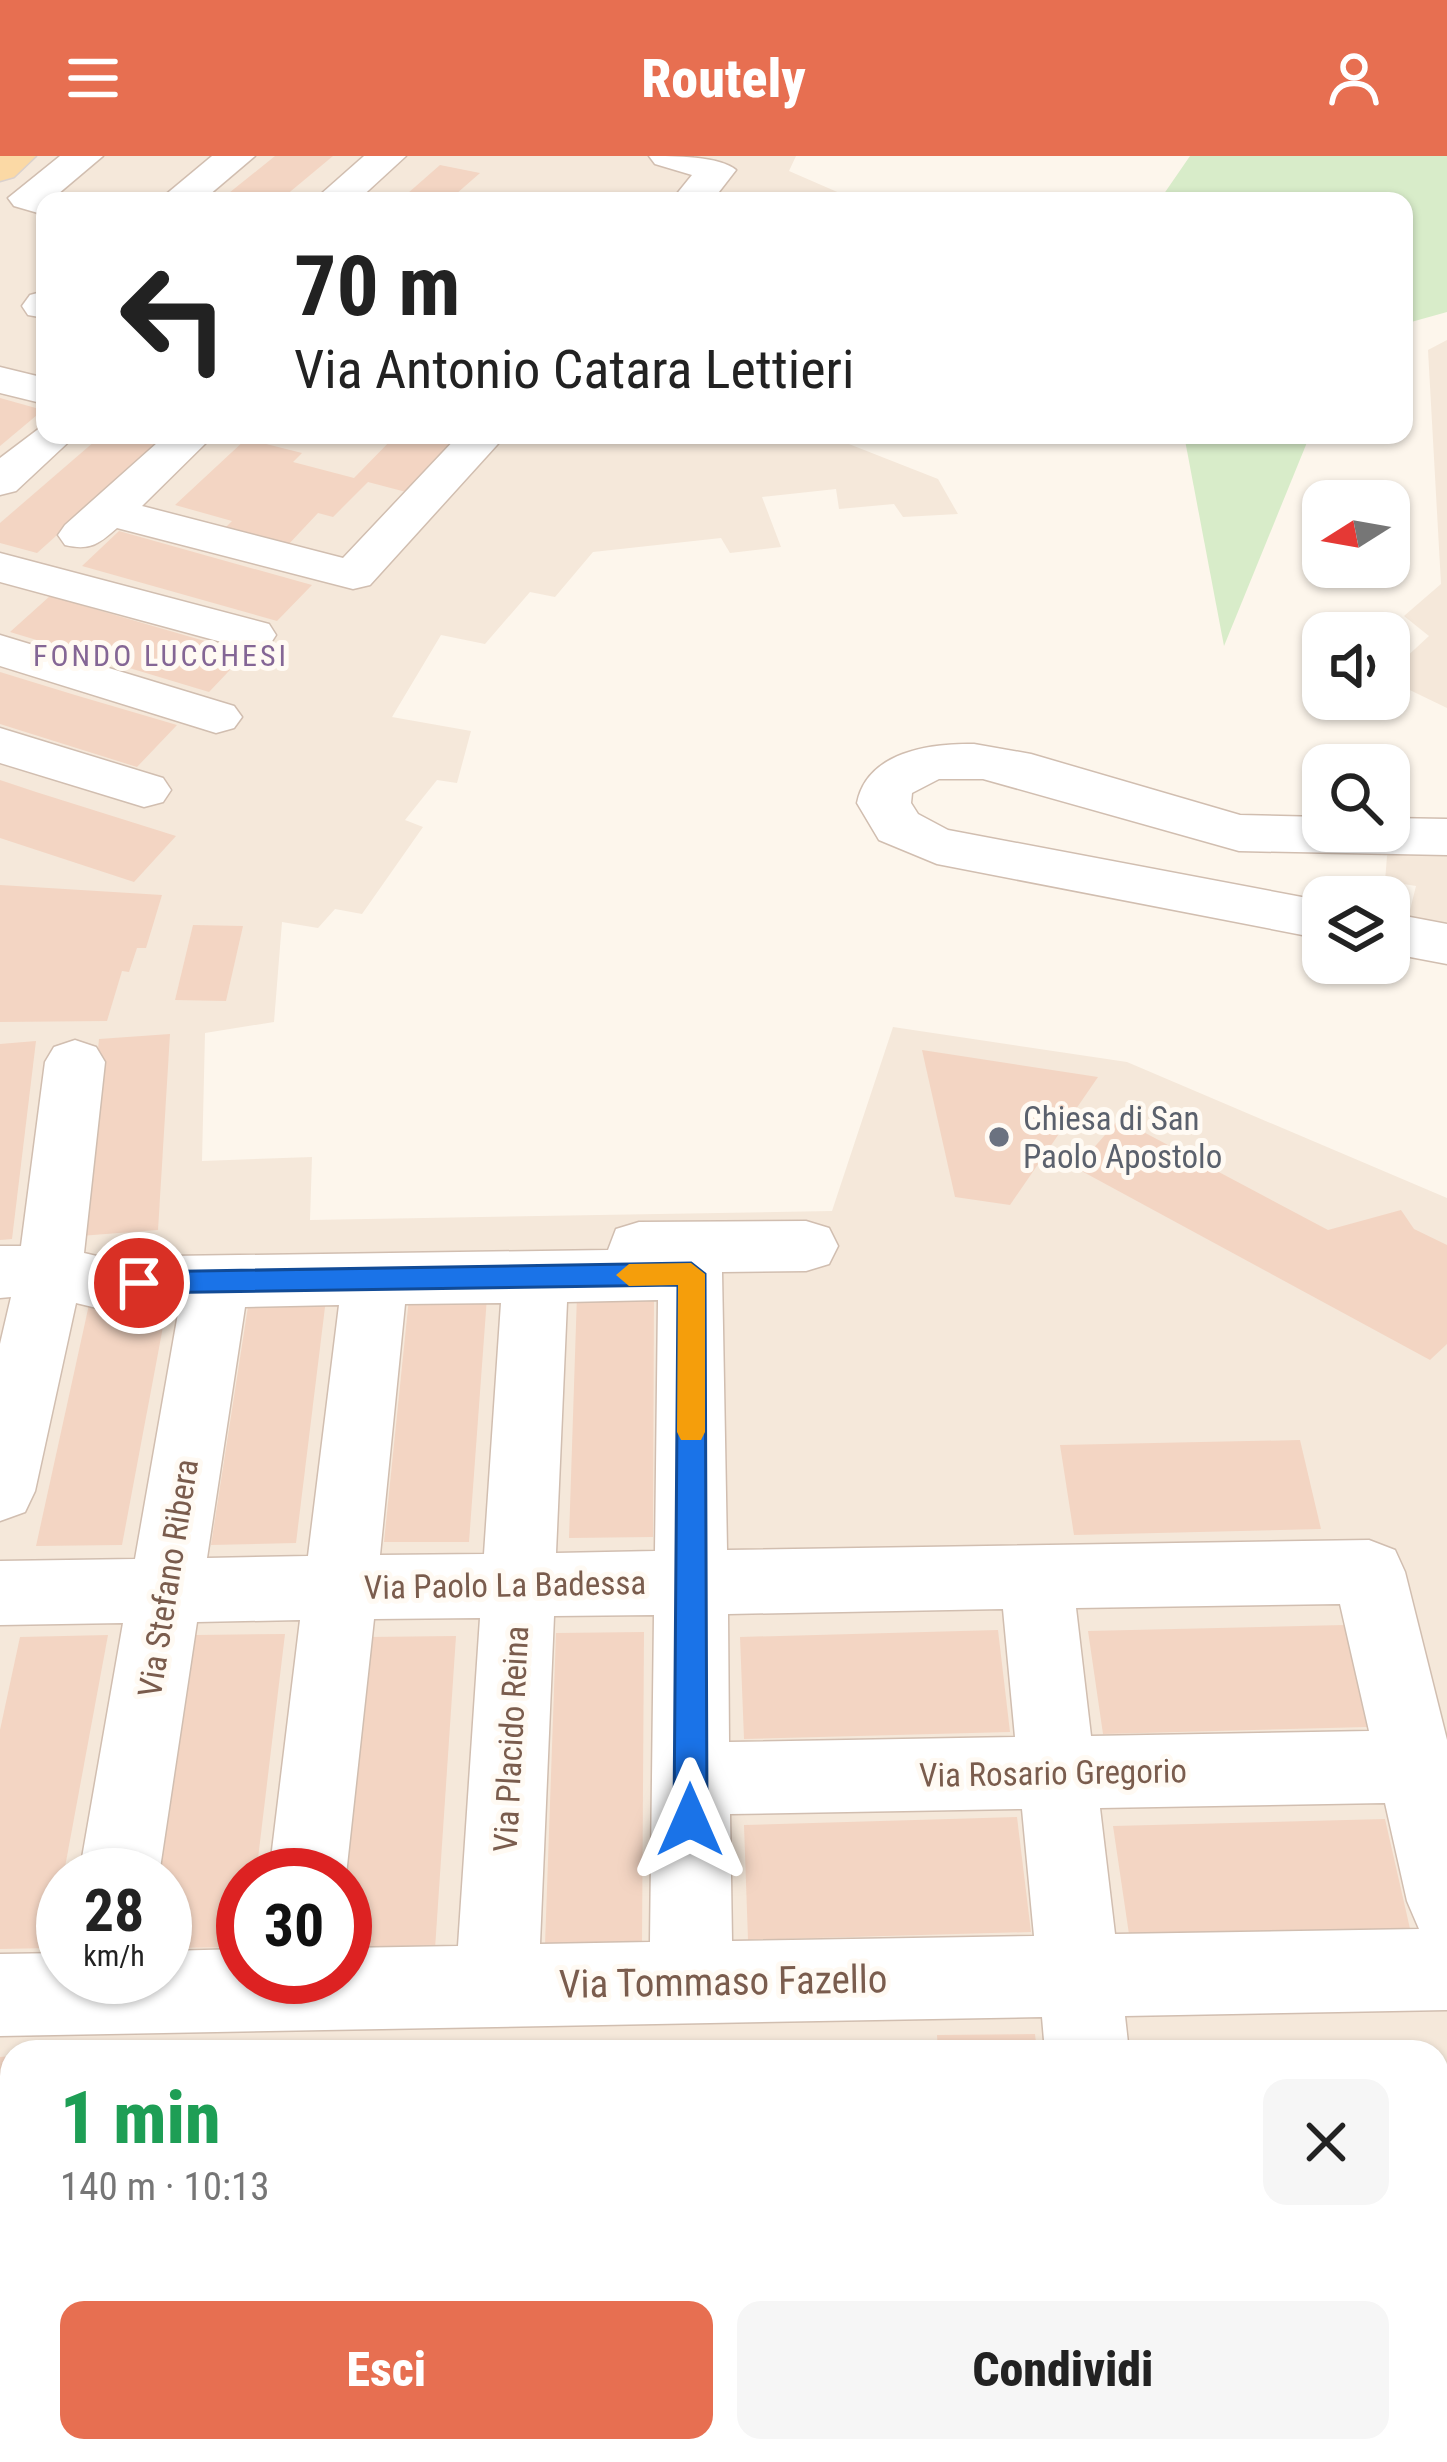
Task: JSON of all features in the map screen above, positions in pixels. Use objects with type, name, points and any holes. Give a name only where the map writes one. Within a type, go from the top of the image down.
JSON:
[{"type":"main road","points":[[0,169],[17,156]]},
{"type":"street","points":[[36,192],[84,156]]},
{"type":"street","points":[[190,192],[236,156]]},
{"type":"street","points":[[344,192],[387,156]]},
{"type":"street","points":[[668,156],[717,170],[699,192]]},
{"type":"street","points":[[5,369],[36,386]]},
{"type":"street","points":[[0,481],[43,444]]},
{"type":"street","points":[[0,610],[18,572],[108,511],[182,444]]},
{"type":"street","points":[[108,511],[353,575],[476,444]]},
{"type":"street","points":[[18,572],[251,635]]},
{"type":"street","points":[[0,650],[216,717]]},
{"type":"street","points":[[0,746],[144,790]]},
{"type":"street","points":[[1302,916],[937,847],[895,827],[885,816],[886,790],[916,769],[980,761],[1012,766],[1239,832],[1447,837]]},
{"type":"street","points":[[1410,937],[1447,944]]},
{"type":"street","points":[[0,1491],[25,1272],[75,1062]]},
{"type":"street","points":[[25,1272],[105,1253],[806,1246]]},
{"type":"street","points":[[25,1272],[101,1283],[691,1274],[691,1982]]},
{"type":"street","name":"Via Placido Reina","points":[[497,1986],[535,1277]]},
{"type":"street","points":[[311,1848],[375,1279]]},
{"type":"street","name":"Via Stefano Ribera","points":[[123,1848],[216,1282]]},
{"type":"street","name":"Via Paolo La Badessa","points":[[0,1593],[1369,1572],[1417,1766]]},
{"type":"street","points":[[1036,1577],[1083,2014]]},
{"type":"street","points":[[1417,1766],[1447,1901]]},
{"type":"street","name":"Via Rosario Gregorio","points":[[690,1779],[1417,1766]]},
{"type":"street","name":"Via Tommaso Fazello","points":[[372,1984],[691,1982],[1083,2014],[1447,1969]]},
{"type":"street","name":"Via Tommaso Fazello","points":[[0,1995],[36,1991]]},
{"type":"shaded area","points":[[0,156],[796,156],[789,171],[837,192],[36,192],[36,444],[849,444],[938,479],[958,514],[903,517],[894,504],[839,509],[836,489],[762,497],[781,547],[730,553],[721,538],[593,552],[555,597],[530,592],[485,644],[441,635],[392,717],[471,731],[457,783],[437,780],[405,820],[423,827],[362,914],[335,909],[318,928],[282,922],[274,1022],[205,1033],[202,1161],[312,1157],[310,1220],[832,1211],[893,1027],[1127,1062],[1447,1198],[1447,2040],[0,2040]]},
{"type":"shaded area","points":[[1447,340],[1447,708],[1410,690],[1410,654],[1429,636],[1410,621],[1409,612],[1441,584],[1428,350]]},
{"type":"shaded area","points":[[1447,818],[1447,929],[1410,923],[1416,886],[1410,885],[1410,876],[1385,876],[1387,852],[1410,852],[1410,819]]},
{"type":"green space","points":[[1190,156],[1447,156],[1447,312],[1413,321],[1413,192],[1165,192]]},
{"type":"green space","points":[[1186,444],[1306,444],[1224,646]]},
{"type":"building","points":[[275,156],[333,156],[290,192],[230,192]]},
{"type":"building","points":[[440,165],[480,173],[458,192],[409,192]]},
{"type":"building","points":[[0,398],[36,408],[36,416],[0,446]]},
{"type":"building","points":[[92,444],[159,444],[37,553],[0,543],[0,523]]},
{"type":"building","points":[[241,444],[266,444],[302,453],[293,462],[354,478],[387,444],[452,444],[406,492],[368,482],[333,517],[318,513],[287,546],[224,529],[232,521],[175,505]]},
{"type":"building","points":[[119,531],[312,585],[277,621],[82,566]]},
{"type":"building","points":[[50,596],[246,653],[209,692],[10,632]]},
{"type":"building","points":[[0,672],[177,725],[137,767],[0,724]]},
{"type":"building","points":[[0,780],[176,836],[134,882],[0,838]]},
{"type":"building","points":[[0,885],[162,895],[146,948],[137,948],[129,972],[122,971],[107,1021],[0,1022]]},
{"type":"building","points":[[193,925],[243,926],[226,1001],[175,1000]]},
{"type":"building","points":[[170,1034],[158,1230],[80,1236],[99,1039]]},
{"type":"building","points":[[36,1041],[12,1239],[0,1240],[0,1044]]},
{"type":"building","name":"Chiesa di San Paolo Apostolo","points":[[922,1050],[1098,1077],[1010,1205],[955,1197]]},
{"type":"building","points":[[1119,1119],[1328,1230],[1401,1210],[1414,1229],[1447,1245],[1447,1344],[1430,1360],[1076,1168]]},
{"type":"building","points":[[654,1293],[653,1537],[569,1538],[577,1294]]},
{"type":"building","points":[[487,1297],[469,1542],[384,1542],[409,1298]]},
{"type":"building","points":[[326,1299],[296,1543],[211,1545],[249,1300]]},
{"type":"building","points":[[90,1300],[168,1300],[122,1545],[36,1546]]},
{"type":"building","points":[[1300,1440],[1321,1529],[1074,1535],[1060,1445]]},
{"type":"building","points":[[1344,1625],[1367,1727],[1103,1734],[1088,1631]]},
{"type":"building","points":[[998,1630],[1010,1732],[744,1739],[740,1637]]},
{"type":"building","points":[[644,1632],[642,1943],[545,1945],[556,1633]]},
{"type":"building","points":[[285,1634],[259,1848],[216,1848],[216,1947],[192,1948],[192,1848],[164,1848],[196,1635]]},
{"type":"building","points":[[108,1635],[69,1848],[36,1848],[36,1948],[0,1949],[0,1730],[20,1637]]},
{"type":"building","points":[[456,1636],[435,1949],[372,1950],[372,1848],[348,1848],[368,1637]]},
{"type":"building","points":[[1017,1817],[1031,1932],[748,1940],[744,1825]]},
{"type":"building","points":[[1385,1819],[1411,1933],[1130,1941],[1113,1826]]},
{"type":"building","points":[[1035,2034],[1036,2040],[937,2040],[937,2035]]},
{"type":"slow traffic","points":[[629,1275],[691,1274],[691,1432]]},
{"type":"place","name":"Chiesa di San Paolo Apostolo","points":[[999,1137]]},
{"type":"district","name":"FONDO LUCCHESI","points":[[161,655]]},
{"type":"route","points":[[139,1283],[691,1274],[690,1820]]}]
